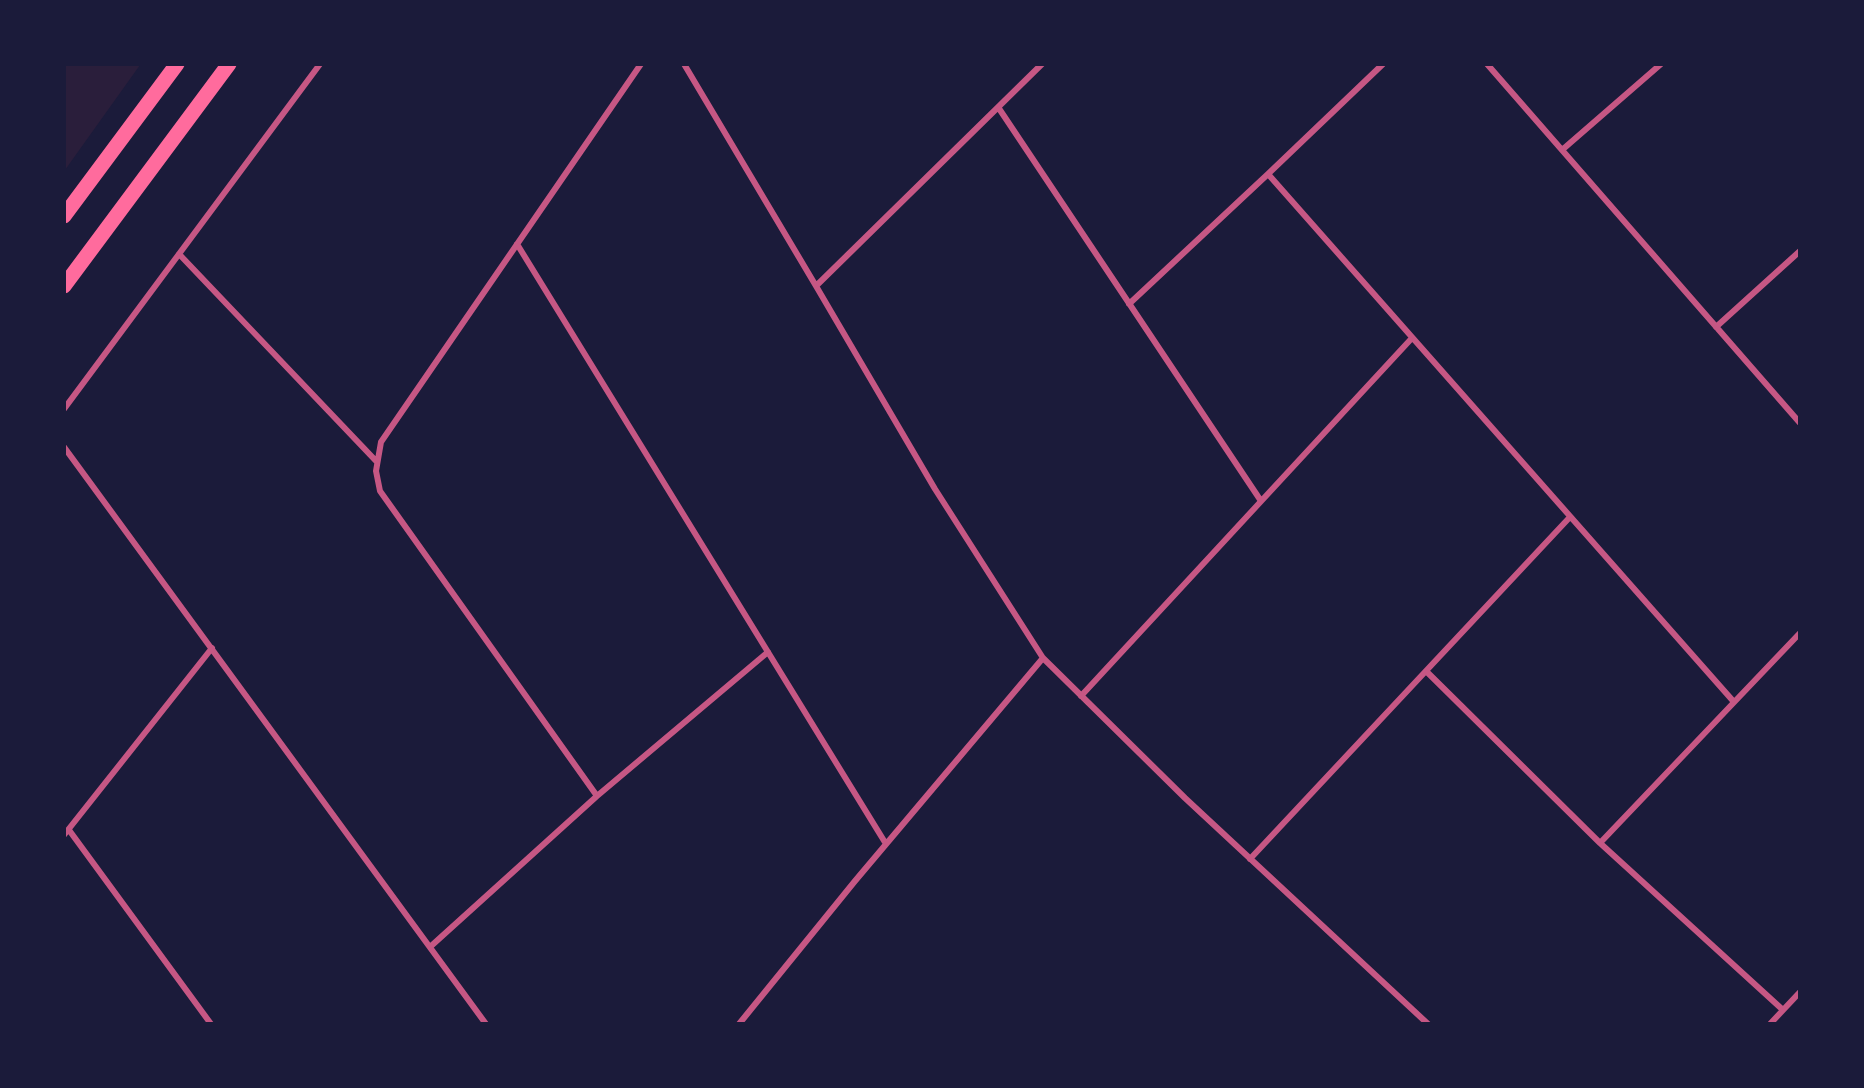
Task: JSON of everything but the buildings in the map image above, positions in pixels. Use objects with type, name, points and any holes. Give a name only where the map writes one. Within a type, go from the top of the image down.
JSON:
[{"type":"main road","points":[[64,216],[177,64]]},
{"type":"main road","points":[[64,286],[229,64]]},
{"type":"street","points":[[64,409],[320,64]]},
{"type":"street","points":[[597,796],[380,491],[376,471],[381,442],[641,64]]},
{"type":"street","points":[[684,64],[935,489],[1043,658],[1185,798],[1428,1023]]},
{"type":"street","points":[[816,286],[1042,64]]},
{"type":"street","points":[[1129,304],[1383,64]]},
{"type":"street","points":[[1487,64],[1800,423]]},
{"type":"street","points":[[1562,150],[1661,64]]},
{"type":"street","points":[[998,107],[1261,501]]},
{"type":"street","points":[[1268,174],[1734,702]]},
{"type":"street","points":[[517,244],[886,844]]},
{"type":"street","points":[[1716,327],[1800,251]]},
{"type":"street","points":[[179,254],[378,462]]},
{"type":"street","points":[[1081,696],[1412,338]]},
{"type":"street","points":[[64,447],[486,1023]]},
{"type":"street","points":[[1250,859],[1570,517]]},
{"type":"street","points":[[1600,843],[1800,633]]},
{"type":"street","points":[[211,1023],[67,832],[212,648]]},
{"type":"street","points":[[430,947],[597,796],[768,652]]},
{"type":"street","points":[[739,1023],[1043,658]]},
{"type":"street","points":[[1426,671],[1600,843],[1783,1010]]},
{"type":"street","points":[[1770,1023],[1800,992]]},
{"type":"shaded area","points":[[64,65],[140,65],[65,170]]}]
